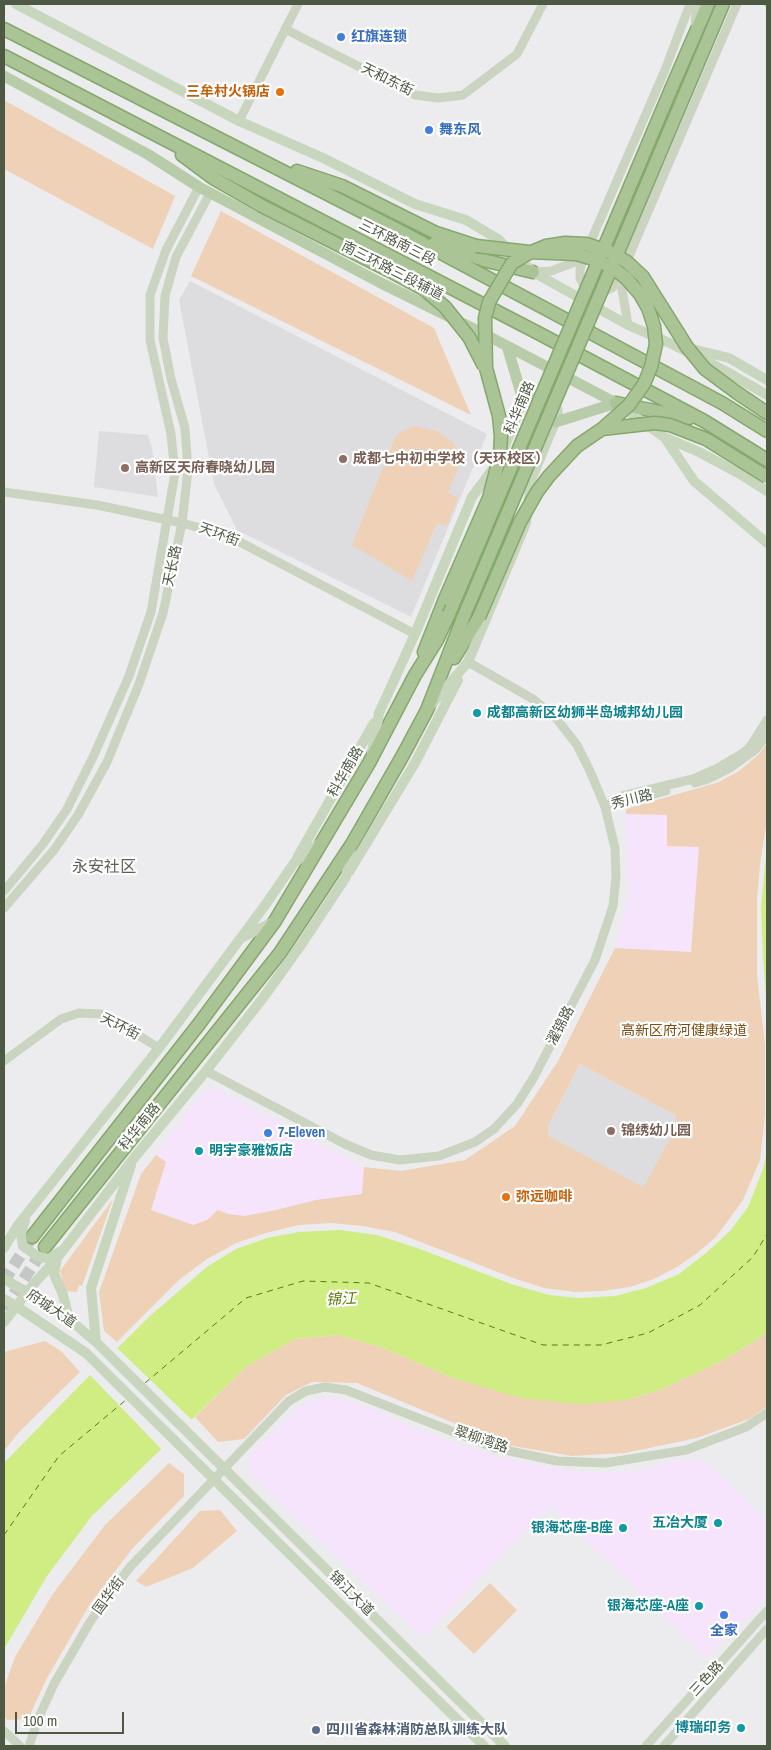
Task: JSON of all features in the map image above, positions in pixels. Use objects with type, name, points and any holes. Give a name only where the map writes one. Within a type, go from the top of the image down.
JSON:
[{"type":"highway","name":"科华南路","points":[[32,1237],[199,1024],[276,921],[369,763],[415,676],[437,640],[708,4]]},
{"type":"highway","name":"科华南路","points":[[44,1247],[280,953],[352,844],[427,710],[463,618],[723,4]]},
{"type":"highway","name":"三环路南三段","points":[[4,29],[400,231],[708,395],[767,431]]},
{"type":"highway","name":"三环路南三段","points":[[7,57],[540,334],[704,422],[767,460]]},
{"type":"highway","points":[[157,135],[212,178],[260,205],[425,290],[445,307],[469,337],[486,368],[499,416],[500,454],[488,498],[445,598],[415,676]]},
{"type":"highway","points":[[259,158],[342,186],[436,233],[476,246],[529,252],[576,254],[597,260],[613,268],[626,278],[640,294],[648,308],[654,326],[656,344],[651,367],[644,384],[629,405],[602,429],[577,446],[548,476],[520,522],[479,617],[437,685]]},
{"type":"highway","points":[[400,231],[486,261],[533,272]]},
{"type":"highway","points":[[486,368],[485,318],[489,302],[512,263],[546,246],[564,243],[586,244],[608,251],[627,262],[643,277],[687,347],[705,369],[767,413]]},
{"type":"highway","points":[[616,403],[704,422]]},
{"type":"highway","points":[[602,429],[655,423],[670,425],[706,439],[767,477]]},
{"type":"main road","points":[[16,4],[239,121],[323,158],[415,204],[466,220],[498,239],[533,272],[628,325],[672,344],[767,395]]},
{"type":"main road","name":"南三环路三段辅道","points":[[4,76],[149,155],[210,193],[616,403],[664,437],[699,452],[767,491]]},
{"type":"main road","points":[[672,344],[729,358],[767,380]]},
{"type":"main road","points":[[507,346],[524,400]]},
{"type":"main road","points":[[294,863],[379,714],[415,634],[472,497],[498,462],[524,400],[539,394],[547,396],[554,401],[558,415],[530,480],[526,524],[468,662],[415,763],[346,877]]},
{"type":"main road","points":[[556,422],[616,403]]},
{"type":"main road","points":[[664,437],[694,481],[767,543]]},
{"type":"main road","points":[[427,710],[468,662]]},
{"type":"main road","points":[[369,763],[379,714]]},
{"type":"main road","name":"科华南路","points":[[4,1248],[28,1212],[159,1048],[294,863],[323,841]]},
{"type":"main road","name":"科华南路","points":[[4,1322],[57,1258],[134,1158],[206,1071],[301,945],[346,877],[352,844]]},
{"type":"main road","points":[[241,938],[276,921]]},
{"type":"main road","points":[[262,998],[280,953]]},
{"type":"main road","points":[[96,1342],[91,1288],[134,1158]]},
{"type":"main road","points":[[28,1212],[21,1234],[23,1246],[37,1256],[49,1259],[64,1248]]},
{"type":"main road","points":[[57,1258],[54,1274],[63,1295],[69,1320]]},
{"type":"main road","name":"府城大道","points":[[4,1279],[69,1320],[96,1342],[196,1441]]},
{"type":"main road","name":"府城大道","points":[[4,1299],[86,1353],[187,1452]]},
{"type":"main road","name":"锦江大道","points":[[196,1441],[505,1746]]},
{"type":"main road","name":"锦江大道","points":[[187,1452],[484,1746]]},
{"type":"street","points":[[239,121],[298,4]]},
{"type":"street","name":"天和东街","points":[[285,30],[415,95],[438,98],[463,95],[516,54],[543,4]]},
{"type":"street","points":[[690,4],[665,70],[583,258],[580,278],[584,286],[594,292],[603,292],[612,288],[620,277],[737,4]]},
{"type":"street","points":[[691,44],[698,12],[697,4]]},
{"type":"street","points":[[712,28],[731,17]]},
{"type":"street","name":"天长路","points":[[4,891],[44,844],[68,809],[106,729],[128,676],[151,612],[175,473],[171,434],[150,340],[150,295],[166,250],[199,187]]},
{"type":"street","name":"天长路","points":[[4,908],[54,850],[78,815],[107,762],[139,684],[163,613],[182,523],[188,470],[185,428],[171,379],[163,338],[165,296],[176,257],[210,193]]},
{"type":"street","points":[[533,272],[551,271],[583,258]]},
{"type":"street","points":[[620,277],[628,325]]},
{"type":"street","name":"天环街","points":[[4,492],[97,506],[182,523],[215,532],[236,540],[415,634]]},
{"type":"street","name":"濯锦路","points":[[206,1071],[345,1144],[371,1155],[400,1160],[439,1156],[475,1142],[494,1129],[517,1104],[534,1077],[598,952],[613,906],[616,877],[615,848],[606,807],[590,771],[577,745],[556,718],[533,699],[468,662]]},
{"type":"street","name":"秀川路","points":[[606,807],[622,796],[693,778],[716,769],[750,747],[767,720]]},
{"type":"street","name":"秀川路","points":[[606,807],[708,779],[730,768],[756,750],[767,734]]},
{"type":"street","name":"天环街","points":[[4,1061],[61,1019],[79,1013],[100,1014],[159,1048]]},
{"type":"street","name":"翠柳湾路","points":[[224,1469],[289,1401],[306,1391],[325,1387],[346,1390],[496,1448],[557,1461],[605,1463],[686,1450],[746,1427],[767,1413]]},
{"type":"street","name":"国华街","points":[[29,1746],[38,1719],[54,1684],[90,1622],[108,1596],[130,1567],[224,1469]]},
{"type":"street","name":"三色路","points":[[646,1746],[767,1611]]},
{"type":"street","name":"三色路","points":[[664,1746],[767,1629]]},
{"type":"street","points":[[4,1732],[20,1746]]},
{"type":"shaded area","name":"成都七中初中学校（天环校区）","points":[[190,281],[487,434],[411,617],[237,530],[214,484],[179,300]]},
{"type":"shaded area","name":"高新区天府春晓幼儿园","points":[[99,431],[148,435],[152,448],[158,497],[94,487]]},
{"type":"shaded area","points":[[626,814],[667,815],[699,847],[691,953],[615,948],[629,894]]},
{"type":"shaded area","name":"锦绣幼儿园","points":[[580,1064],[675,1115],[677,1126],[643,1188],[549,1136],[548,1126]]},
{"type":"shaded area","points":[[217,1089],[364,1167],[362,1194],[316,1200],[244,1216],[228,1214],[218,1210],[207,1221],[193,1225],[151,1210],[166,1162],[156,1155],[203,1092]]},
{"type":"shaded area","points":[[338,1398],[369,1407],[418,1430],[499,1457],[583,1473],[641,1471],[676,1460],[692,1459],[705,1462],[715,1469],[767,1521],[767,1598],[706,1659],[551,1506],[422,1637],[249,1473],[250,1453],[294,1411],[313,1400]]},
{"type":"green space","points":[[4,100],[175,196],[153,249],[4,169]]},
{"type":"green space","points":[[221,211],[434,328],[471,415],[191,276]]},
{"type":"green space","points":[[415,426],[437,431],[454,443],[462,459],[448,492],[458,498],[446,527],[437,523],[412,581],[352,545],[395,437],[404,430]]},
{"type":"green space","name":"高新区府河健康绿道","points":[[767,743],[767,819],[757,899],[757,975],[765,1044],[765,1115],[760,1160],[743,1200],[716,1237],[677,1267],[654,1279],[630,1287],[603,1291],[575,1292],[544,1288],[513,1278],[395,1232],[331,1223],[299,1225],[236,1243],[207,1259],[180,1279],[117,1342],[104,1331],[99,1292],[141,1174],[156,1155],[166,1162],[151,1210],[193,1225],[207,1220],[218,1210],[228,1214],[244,1216],[316,1200],[362,1194],[364,1167],[401,1171],[465,1160],[515,1126],[558,1061],[615,948],[691,952],[699,847],[667,846],[667,815],[626,814],[626,809],[719,782],[739,771],[759,754]],"holes":[[[580,1064],[675,1115],[677,1126],[643,1187],[549,1136],[548,1126]]]},
{"type":"green space","points":[[113,1199],[82,1286],[79,1285],[77,1292],[65,1291],[60,1271]]},
{"type":"green space","points":[[767,1333],[767,1407],[749,1419],[697,1438],[625,1453],[572,1456],[507,1445],[357,1383],[312,1382],[286,1395],[244,1439],[218,1442],[195,1417],[247,1366],[295,1339],[337,1335],[381,1347],[453,1378],[627,1400],[662,1389],[724,1360]]},
{"type":"green space","points":[[45,1341],[61,1351],[80,1372],[19,1432],[4,1451],[4,1352]]},
{"type":"green space","points":[[169,1463],[184,1474],[184,1496],[132,1549],[90,1604],[47,1678],[28,1719],[7,1720],[4,1716],[4,1688],[15,1657],[52,1595],[105,1525]]},
{"type":"green space","points":[[220,1510],[237,1531],[193,1568],[146,1587],[136,1581],[200,1511]]},
{"type":"green space","points":[[490,1583],[517,1610],[474,1654],[446,1627]]},
{"type":"water","points":[[767,846],[767,1012],[761,907]]},
{"type":"water","name":"锦江","points":[[767,1153],[767,1333],[724,1360],[662,1389],[627,1400],[580,1404],[521,1398],[453,1378],[381,1347],[337,1335],[295,1339],[247,1366],[93,1515],[94,1513],[47,1576],[4,1649],[4,1463],[151,1315],[208,1266],[236,1249],[267,1238],[299,1232],[340,1230],[377,1235],[420,1249],[511,1284],[549,1295],[578,1298],[615,1296],[646,1288],[679,1274],[730,1231],[748,1207],[763,1169]]},
{"type":"pier","points":[[115,1346],[194,1422],[163,1451],[88,1373]]},
{"type":"waterway","points":[[763,4],[767,7]]},
{"type":"ferry route","points":[[145,1383],[246,1298],[303,1281],[369,1283],[543,1345],[601,1345],[648,1333],[700,1305],[753,1257],[767,1234]]},
{"type":"ferry route","points":[[4,1535],[59,1456],[127,1399]]},
{"type":"tunnel","points":[[4,1281],[32,1237]]},
{"type":"tunnel","points":[[4,1309],[45,1247]]},
{"type":"place","name":"红旗连锁","points":[[341,37]]},
{"type":"place","name":"三牟村火锅店","points":[[280,92]]},
{"type":"place","name":"舞东风","points":[[429,130]]},
{"type":"place","name":"成都七中初中学校（天环校区）","points":[[343,459]]},
{"type":"place","name":"高新区天府春晓幼儿园","points":[[125,468]]},
{"type":"place","name":"成都高新区幼狮半岛城邦幼儿园","points":[[477,713]]},
{"type":"place","name":"锦绣幼儿园","points":[[611,1131]]},
{"type":"place","name":"7-Eleven","points":[[268,1133]]},
{"type":"place","name":"明宇豪雅饭店","points":[[199,1151]]},
{"type":"place","name":"弥远咖啡","points":[[506,1197]]},
{"type":"place","name":"五冶大厦","points":[[718,1523]]},
{"type":"place","name":"银海芯座-B座","points":[[623,1528]]},
{"type":"place","name":"银海芯座-A座","points":[[699,1606]]},
{"type":"place","name":"全家","points":[[724,1615]]},
{"type":"place","name":"博瑞印务","points":[[741,1728]]},
{"type":"place","name":"四川省森林消防总队训练大队","points":[[316,1730]]},
{"type":"district","name":"永安社区","points":[[104,868]]}]
